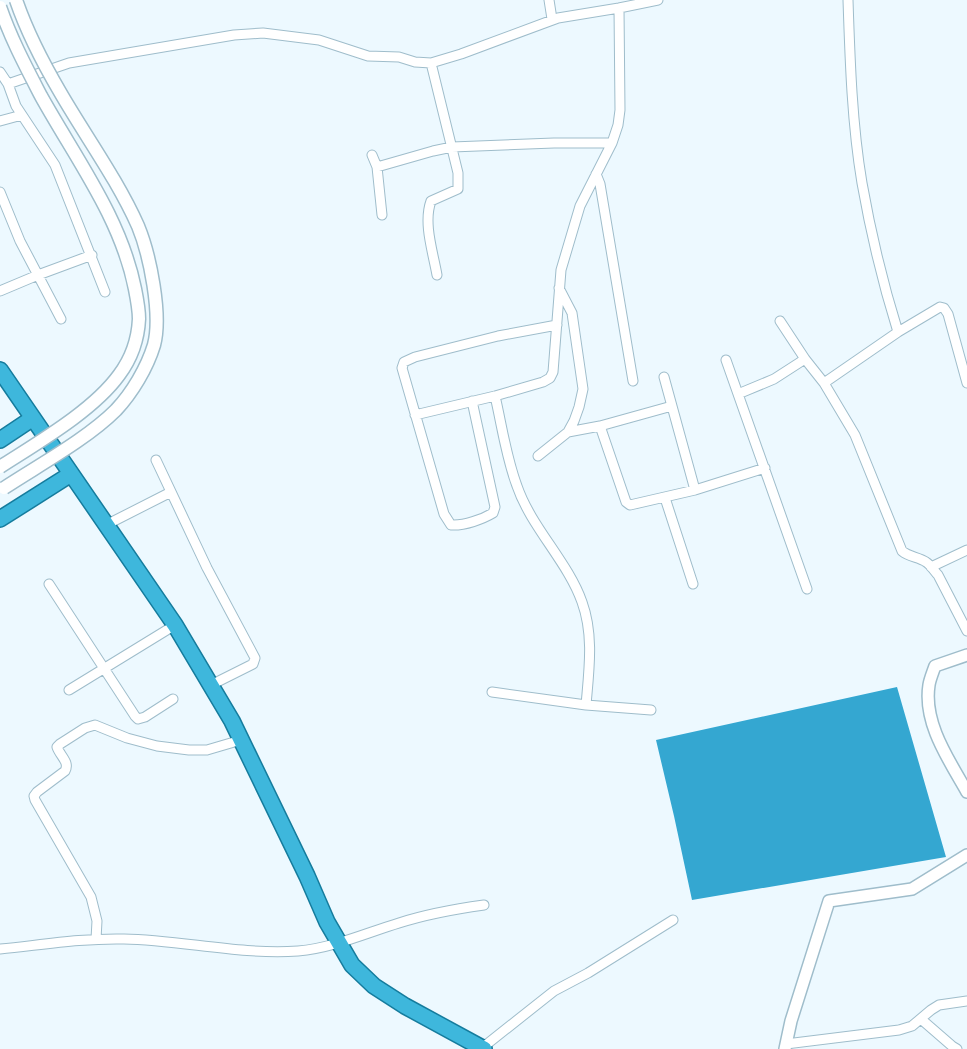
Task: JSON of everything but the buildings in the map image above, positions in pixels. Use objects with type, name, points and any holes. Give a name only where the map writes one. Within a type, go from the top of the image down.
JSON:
[{"type":"highway","points":[[0,370],[175,625],[241,740],[338,944],[352,965],[374,986],[475,1047]]},
{"type":"highway","points":[[0,440],[33,418]]},
{"type":"highway","points":[[0,519],[71,474]]},
{"type":"main road","points":[[4,488],[96,427],[116,409],[135,386],[145,365],[154,345],[156,323],[155,297],[150,264],[139,228],[112,175],[59,90],[26,27],[16,0]]},
{"type":"main road","points":[[0,7],[11,38],[97,192],[123,247],[132,277],[139,318],[137,336],[131,356],[120,375],[104,394],[0,467]]},
{"type":"street","points":[[549,0],[552,20]]},
{"type":"street","points":[[8,84],[69,63],[234,35],[263,33],[319,40],[368,56],[399,57],[415,62],[432,63],[552,20],[658,0]]},
{"type":"street","points":[[848,0],[853,95],[862,182],[887,298],[898,332]]},
{"type":"street","points":[[415,415],[495,396],[544,382],[550,378],[553,372],[561,270],[580,206],[612,143],[618,125],[620,110],[619,8]]},
{"type":"street","points":[[432,63],[458,173],[458,189],[431,200],[429,208],[429,232],[437,275]]},
{"type":"street","points":[[0,72],[8,84],[16,106],[54,165],[106,292]]},
{"type":"street","points":[[0,120],[22,115]]},
{"type":"street","points":[[377,167],[452,147],[554,142],[612,143]]},
{"type":"street","points":[[372,154],[377,167],[382,215]]},
{"type":"street","points":[[596,174],[600,184],[633,381]]},
{"type":"street","points":[[0,192],[20,241],[61,319]]},
{"type":"street","points":[[0,291],[92,255]]},
{"type":"street","points":[[538,456],[568,432],[579,407],[583,389],[572,313],[559,288]]},
{"type":"street","points":[[824,383],[898,332],[940,306],[948,314],[967,383]]},
{"type":"street","points":[[780,321],[804,360],[824,383],[855,435],[902,551],[907,555],[925,561],[938,575],[967,631]]},
{"type":"street","points":[[472,402],[495,507],[493,513],[488,516],[451,525],[444,514],[415,415],[402,368],[404,362],[408,359],[498,336],[557,325]]},
{"type":"street","points":[[726,360],[807,589]]},
{"type":"street","points":[[738,394],[774,379],[804,360]]},
{"type":"street","points":[[664,377],[695,490]]},
{"type":"street","points":[[495,396],[517,486],[529,511],[574,584],[582,602],[589,627],[590,651],[586,705]]},
{"type":"street","points":[[568,432],[600,426],[672,406]]},
{"type":"street","points":[[600,426],[626,502],[630,505],[695,490],[765,468]]},
{"type":"street","points":[[156,460],[212,577],[255,658],[253,664],[211,686]]},
{"type":"street","points":[[106,524],[171,492]]},
{"type":"street","points":[[665,498],[694,584]]},
{"type":"street","points":[[931,567],[967,550]]},
{"type":"street","points":[[49,584],[102,669],[138,718],[145,717],[173,699]]},
{"type":"street","points":[[69,690],[175,625]]},
{"type":"street","points":[[967,655],[935,666],[929,684],[928,704],[941,744],[967,792]]},
{"type":"street","points":[[492,692],[586,705],[651,710]]},
{"type":"street","points":[[96,939],[97,921],[91,897],[34,800],[37,792],[65,771],[67,767],[67,763],[57,748],[60,744],[86,728],[95,725],[157,746],[189,750],[207,750],[241,740]]},
{"type":"street","points":[[967,855],[912,889],[829,901],[791,1021],[786,1046],[899,1030],[912,1026],[939,1005],[967,1001]]},
{"type":"street","points":[[0,949],[96,939],[126,939],[268,952],[314,949],[338,944],[400,922],[436,912],[484,905]]},
{"type":"street","points":[[475,1047],[554,991],[588,973],[674,920]]},
{"type":"street","points":[[921,1019],[957,1049]]},
{"type":"water","points":[[897,687],[946,857],[692,900],[656,740]]}]
